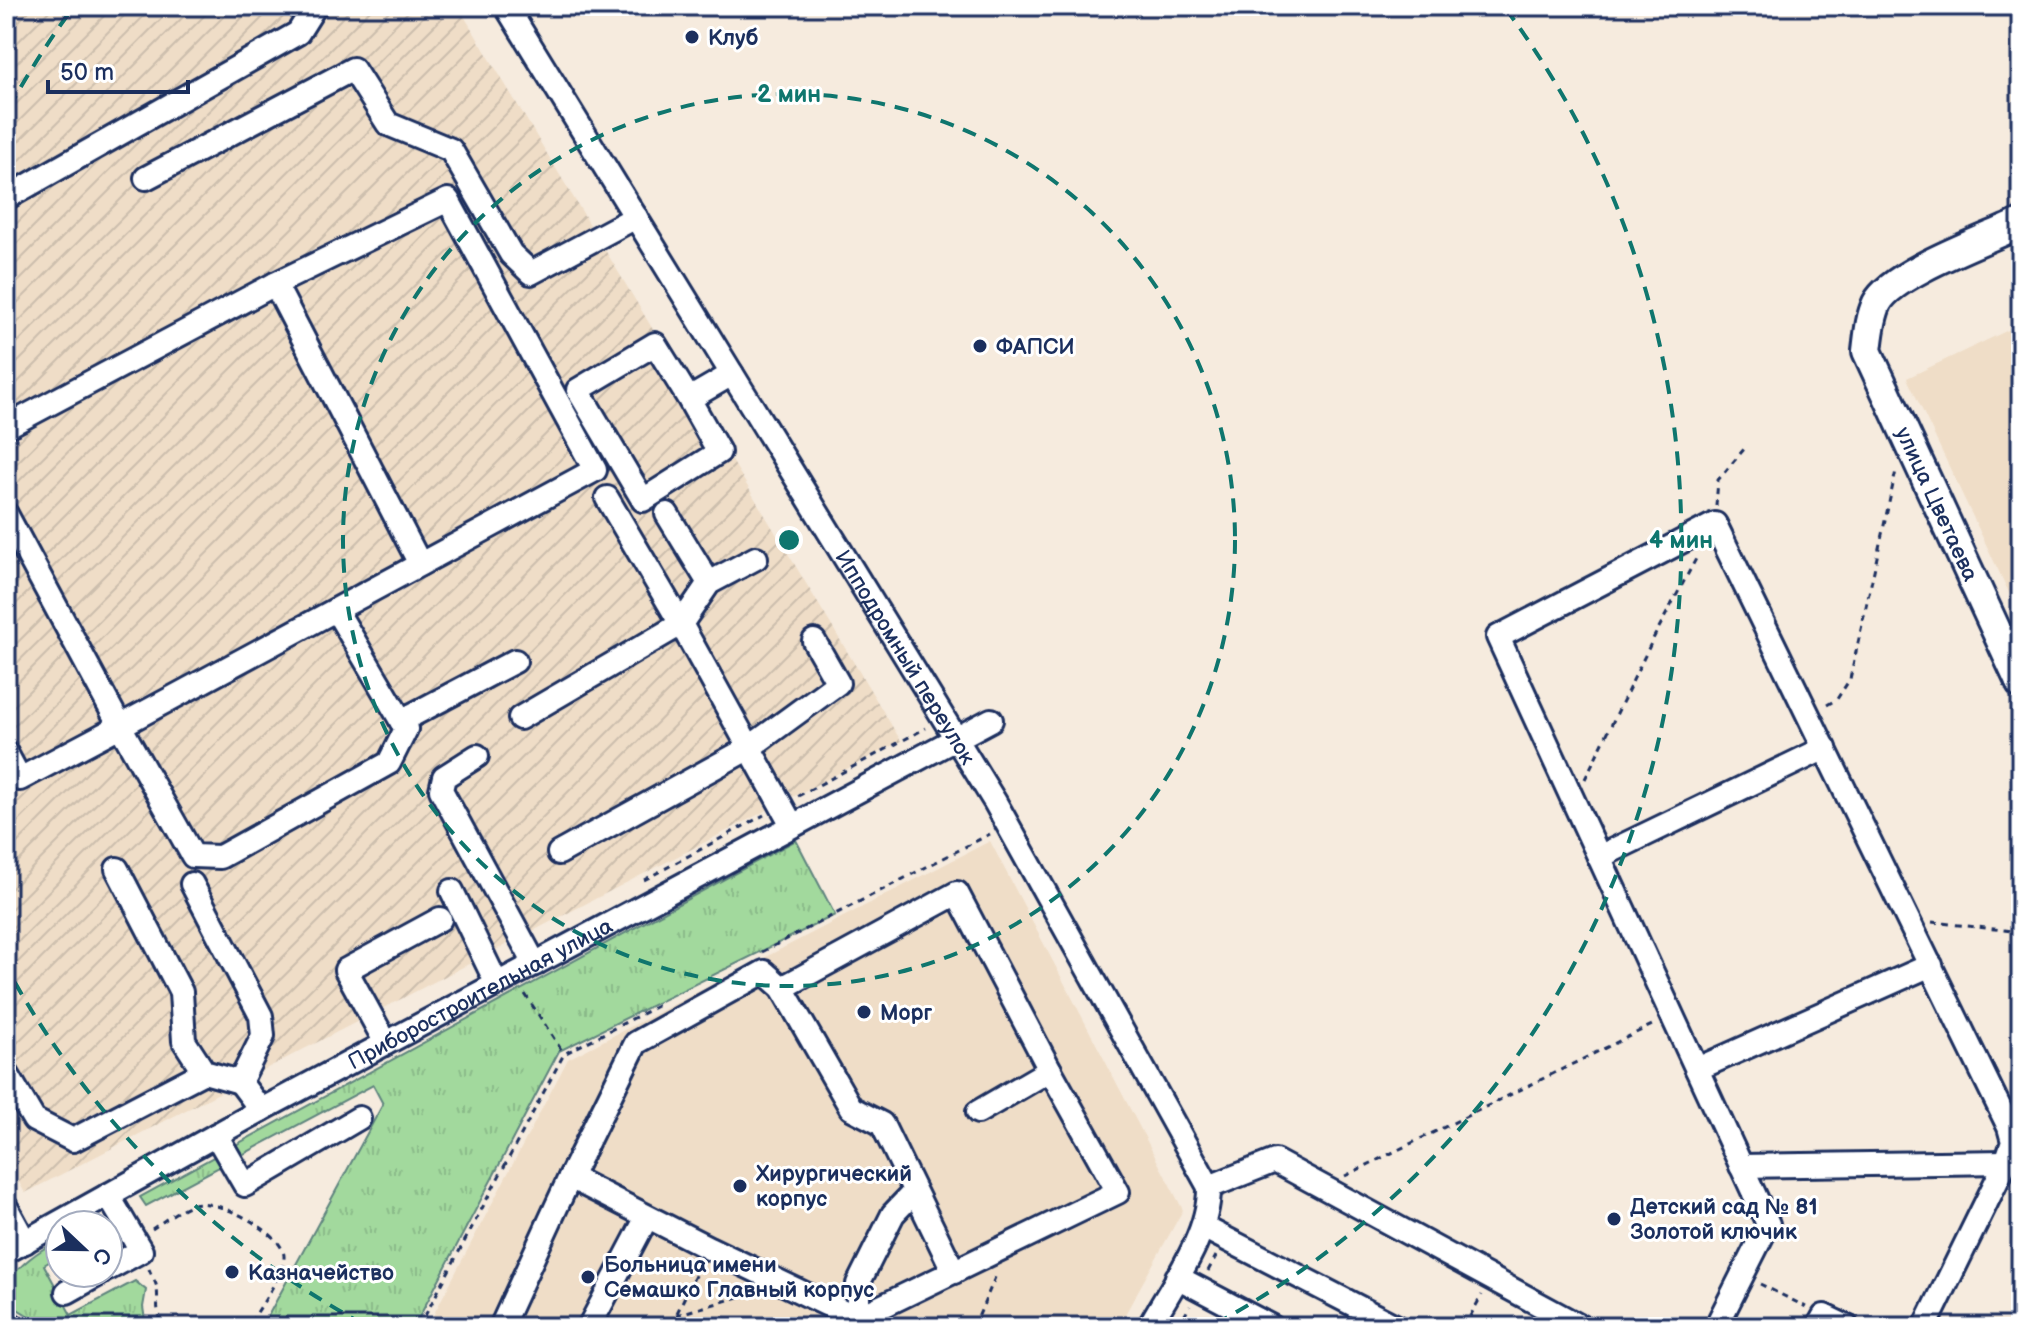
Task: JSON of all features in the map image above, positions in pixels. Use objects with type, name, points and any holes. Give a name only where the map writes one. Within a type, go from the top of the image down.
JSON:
[{"type":"main road","name":"улица Цветаева","points":[[2021,223],[1901,278],[1878,301],[1867,351],[2021,684]]},
{"type":"street","points":[[6,198],[298,33],[315,6]]},
{"type":"street","name":"Ипподромный переулок","points":[[506,6],[1013,833],[1209,1187]]},
{"type":"street","points":[[146,178],[353,69],[388,124],[451,150],[511,254],[531,273],[636,217]]},
{"type":"street","points":[[6,427],[275,284],[448,200],[595,470],[20,779],[6,753]]},
{"type":"street","points":[[275,284],[420,564]]},
{"type":"street","points":[[655,344],[689,399],[719,452],[643,500],[578,390],[655,344]]},
{"type":"street","points":[[689,399],[732,374]]},
{"type":"street","points":[[607,498],[792,825]]},
{"type":"street","points":[[6,514],[193,856],[220,857],[389,763],[406,729],[336,610]]},
{"type":"street","points":[[667,514],[709,583]]},
{"type":"street","points":[[1716,1327],[1768,1224],[1498,637],[1715,524],[1931,965],[2009,1127],[2013,1142],[1925,1327]]},
{"type":"street","points":[[520,718],[681,624],[709,583],[756,558]]},
{"type":"street","points":[[559,853],[749,748],[838,683],[814,641]]},
{"type":"street","points":[[401,721],[515,661]]},
{"type":"street","name":"Приборостроительная улица","points":[[15,1247],[261,1110],[991,720]]},
{"type":"street","points":[[1599,857],[1825,748]]},
{"type":"street","points":[[477,756],[444,777],[441,790],[535,964]]},
{"type":"street","points":[[117,869],[181,992],[184,1041],[204,1072],[240,1082],[261,1110]]},
{"type":"street","points":[[192,884],[261,1016],[263,1036],[240,1082]]},
{"type":"street","points":[[452,891],[505,980]]},
{"type":"street","points":[[782,988],[957,893],[1118,1192],[954,1272],[862,1324]]},
{"type":"street","points":[[386,1043],[346,970],[440,919]]},
{"type":"street","points":[[1697,1069],[1931,965]]},
{"type":"street","points":[[501,1327],[636,1043],[764,972],[782,988],[851,1108],[882,1124],[954,1272]]},
{"type":"street","points":[[978,1112],[1050,1070]]},
{"type":"street","points":[[6,1072],[34,1120],[73,1140],[204,1072]]},
{"type":"street","points":[[216,1135],[245,1185],[359,1118]]},
{"type":"street","points":[[1149,1327],[1203,1227],[1209,1208],[1209,1187],[1275,1161],[1581,1327]]},
{"type":"street","points":[[1741,1166],[2006,1162]]},
{"type":"street","points":[[570,1177],[862,1324]]},
{"type":"street","points":[[862,1324],[858,1284],[893,1214],[914,1192]]},
{"type":"street","points":[[108,1195],[138,1245],[124,1256]]},
{"type":"street","points":[[6,1207],[15,1247]]},
{"type":"street","points":[[589,1327],[647,1217]]},
{"type":"street","points":[[1203,1227],[1397,1327]]},
{"type":"street","points":[[1177,1277],[1272,1327]]},
{"type":"street","points":[[67,1292],[72,1289]]},
{"type":"street","points":[[1821,1322],[1847,1327]]},
{"type":"path","points":[[1574,803],[1654,637],[1715,524],[1718,480],[1745,448]]},
{"type":"path","points":[[1809,716],[1837,699],[1850,679],[1896,471]]},
{"type":"path","points":[[1908,919],[2021,932]]},
{"type":"path","points":[[505,980],[564,1054]]},
{"type":"path","points":[[1323,1187],[1672,1015]]},
{"type":"path","points":[[165,1327],[156,1304],[157,1288],[138,1245],[194,1204],[213,1203],[265,1229],[277,1239],[284,1255],[280,1271],[248,1327]]},
{"type":"path","points":[[709,1248],[676,1315],[786,1284]]},
{"type":"path","points":[[974,1327],[995,1279],[1001,1250]]},
{"type":"path","points":[[1742,1275],[1821,1322]]},
{"type":"path","points":[[1464,1327],[1491,1278]]},
{"type":"shaded area","points":[[6,6],[458,6],[901,741],[25,1193],[6,1159]]},
{"type":"shaded area","points":[[2021,324],[2021,618],[1907,378]]},
{"type":"shaded area","points":[[990,841],[1183,1210],[1118,1327],[427,1327],[568,1059]]},
{"type":"green space","points":[[796,840],[835,915],[559,1051],[414,1327],[262,1327],[383,1104],[373,1085],[146,1206],[140,1197]]},
{"type":"green space","points":[[44,1249],[44,1289],[57,1289],[71,1315],[135,1281],[146,1290],[143,1307],[146,1327],[47,1327],[11,1305],[6,1284],[30,1258]]},
{"type":"place","name":"Клуб","points":[[692,37]]},
{"type":"place","name":"ФАПСИ","points":[[980,346]]},
{"type":"place","name":"Морг","points":[[864,1012]]},
{"type":"place","name":"Хирургический корпус","points":[[740,1186]]},
{"type":"place","name":"Детский сад № 81 Золотой ключик","points":[[1614,1219]]},
{"type":"place","name":"Казначейство","points":[[232,1272]]},
{"type":"place","name":"Больница имени Семашко Главный корпус","points":[[588,1277]]}]
